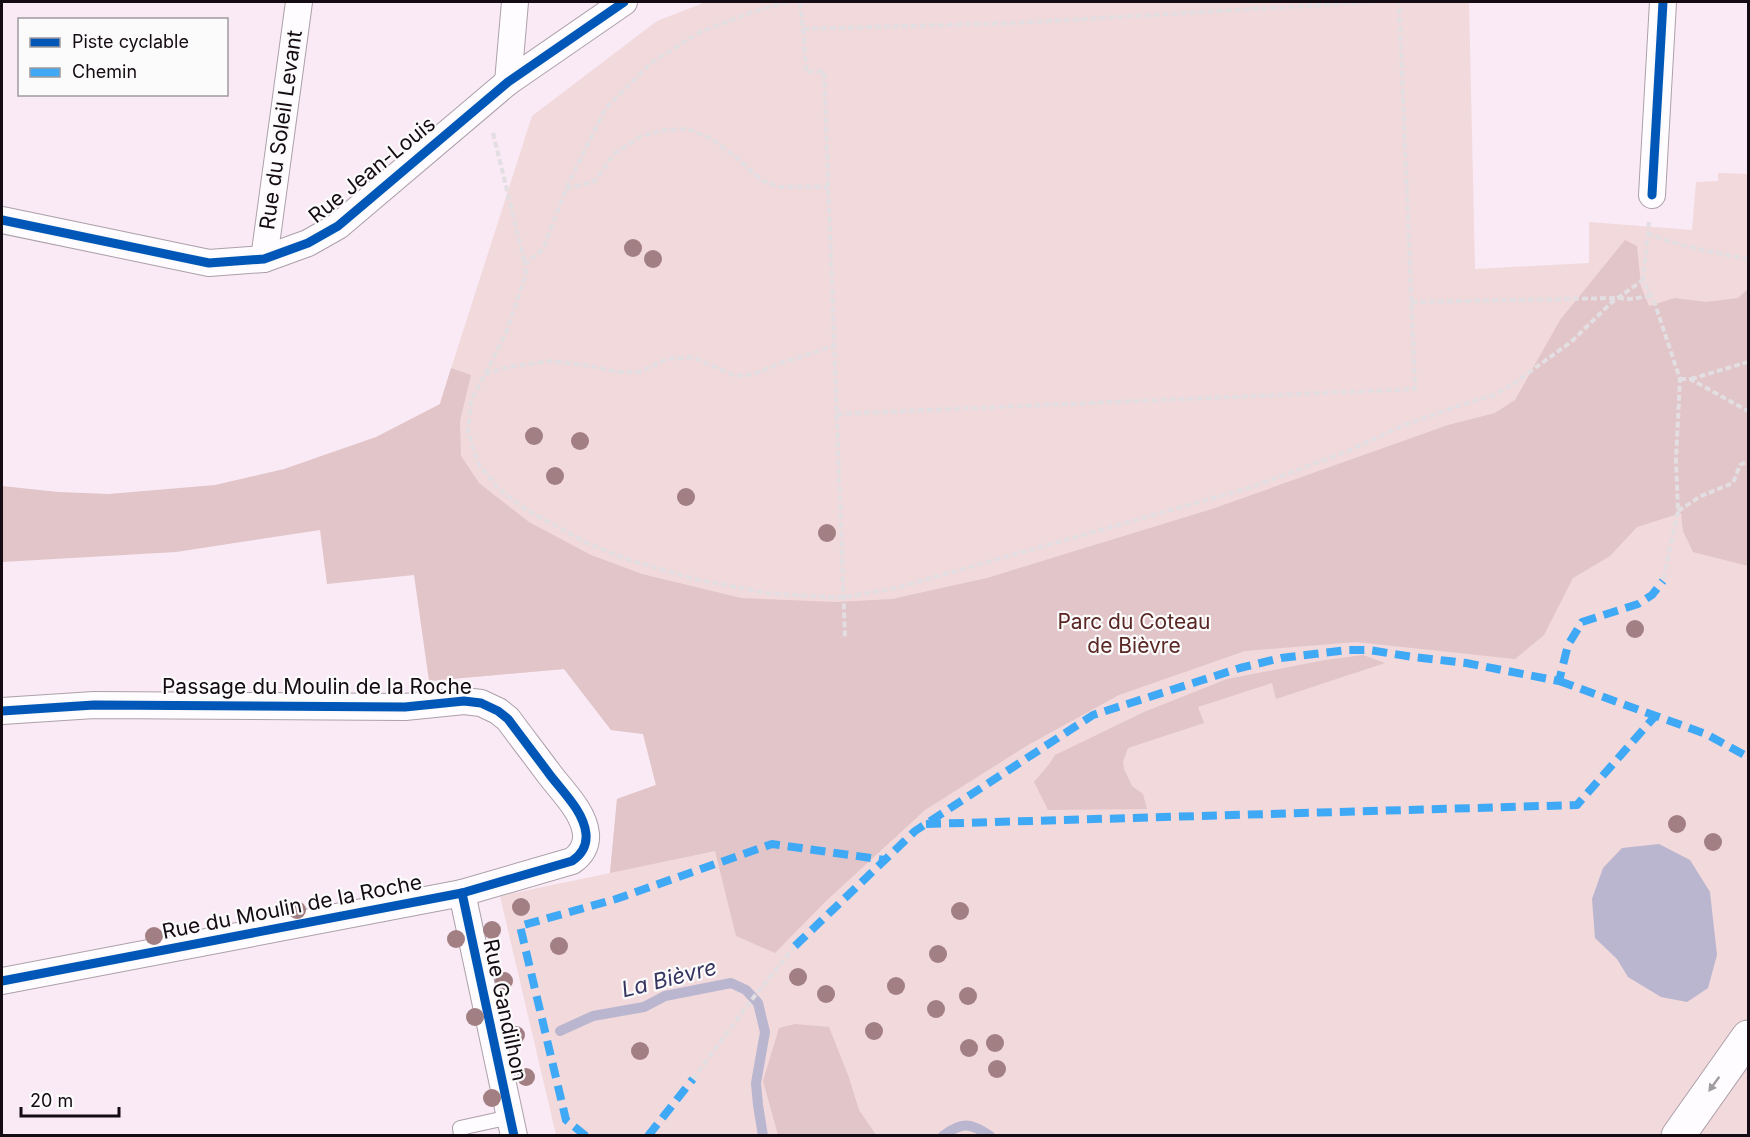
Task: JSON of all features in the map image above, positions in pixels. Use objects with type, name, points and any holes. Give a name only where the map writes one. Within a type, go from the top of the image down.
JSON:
[{"type":"highway","points":[[1678,1136],[1749,1037]]},
{"type":"street","name":"Rue du Soleil Levant","points":[[264,259],[299,2]]},
{"type":"street","points":[[508,82],[515,2]]},
{"type":"street","name":"Rue Jean-Louis","points":[[2,220],[209,263],[264,259],[308,243],[338,226],[485,100],[624,2]]},
{"type":"street","points":[[1652,195],[1663,2]]},
{"type":"street","name":"Passage du Moulin de la Roche","points":[[2,711],[94,705],[405,708],[464,701],[481,704],[498,711],[508,719],[575,807],[585,829],[586,843],[582,850]]},
{"type":"street","name":"Rue du Moulin de la Roche","points":[[2,981],[462,893],[563,865],[579,857],[582,850]]},
{"type":"street","name":"Rue Gandilhon","points":[[462,893],[512,1126]]},
{"type":"lane","points":[[461,1136],[460,1128],[512,1126]]},
{"type":"path","points":[[525,264],[543,249],[566,189],[605,109],[651,63],[700,32],[752,12],[787,2]]},
{"type":"path","points":[[800,2],[806,72],[824,71],[845,638]]},
{"type":"path","points":[[803,29],[1015,23],[1374,2]]},
{"type":"path","points":[[837,414],[1415,389],[1399,2]]},
{"type":"path","points":[[485,100],[526,274],[506,333],[471,401],[468,431],[478,463],[498,488],[525,509],[587,543],[629,560],[695,579],[766,593],[844,597],[896,588],[1252,487],[1348,451],[1404,425],[1494,395],[1571,342],[1618,298],[1643,280]]},
{"type":"path","points":[[566,189],[595,181],[614,154],[640,136],[664,130],[688,129],[712,139],[761,180],[779,187],[828,187]]},
{"type":"path","points":[[1652,195],[1643,280],[1652,296],[1680,379],[1678,512],[1662,581]]},
{"type":"path","points":[[1647,233],[1687,246],[1749,259]]},
{"type":"path","points":[[1411,302],[1630,299],[1652,296]]},
{"type":"path","points":[[484,374],[508,367],[550,361],[617,372],[639,372],[667,359],[692,357],[736,376],[754,374],[834,345]]},
{"type":"path","points":[[1680,379],[1690,379],[1749,362]]},
{"type":"path","points":[[1690,379],[1749,411]]},
{"type":"path","points":[[1678,512],[1701,496],[1733,483],[1740,465],[1749,461]]},
{"type":"path","points":[[693,1079],[749,1003],[795,946]]},
{"type":"green space","name":"Parc du Coteau de Bièvre","points":[[706,2],[1469,2],[1475,269],[1589,263],[1589,222],[1692,230],[1696,182],[1718,181],[1718,173],[1748,174],[1748,1135],[556,1135],[500,896],[610,873],[617,799],[656,785],[643,734],[611,730],[564,669],[429,681],[440,403],[532,116],[657,21]]},
{"type":"green space","points":[[1625,240],[1637,246],[1641,286],[1649,306],[1675,298],[1706,302],[1738,298],[1748,289],[1748,566],[1693,552],[1683,531],[1681,513],[1637,527],[1610,556],[1573,578],[1544,635],[1515,659],[1356,642],[1245,651],[1119,695],[1028,745],[925,810],[826,901],[775,953],[736,936],[715,851],[610,873],[617,799],[656,785],[643,734],[611,730],[564,669],[429,681],[414,575],[327,584],[320,530],[176,552],[2,562],[2,486],[58,492],[109,494],[215,485],[284,469],[376,437],[440,404],[451,368],[471,375],[460,421],[461,456],[479,483],[529,522],[591,555],[642,574],[741,598],[837,602],[892,599],[987,578],[1212,509],[1448,425],[1495,413],[1515,400],[1560,320]]},
{"type":"green space","points":[[1363,655],[1385,663],[1276,699],[1272,683],[1198,707],[1204,723],[1128,748],[1123,762],[1124,769],[1132,786],[1143,794],[1147,809],[1048,810],[1034,782],[1055,755],[1144,712],[1227,679]]},
{"type":"green space","points":[[795,1024],[829,1027],[859,1110],[876,1135],[778,1135],[763,1081],[779,1028]]},
{"type":"shaded area","points":[[1659,844],[1690,860],[1710,892],[1717,955],[1708,988],[1687,1002],[1661,997],[1628,977],[1617,959],[1595,938],[1592,899],[1603,868],[1622,848]]},
{"type":"waterway","name":"La Bièvre","points":[[560,1031],[593,1016],[644,1007],[665,996],[731,983],[746,990],[758,1003],[765,1032],[756,1083],[763,1136]]},
{"type":"waterway","name":"La Bièvre","points":[[943,1136],[961,1126],[972,1126],[990,1136]]},
{"type":"marked path","points":[[795,946],[915,831],[1093,715],[1240,668],[1281,658],[1348,650],[1369,650],[1466,663],[1559,681],[1568,645],[1582,622],[1638,604],[1652,595],[1663,581]]},
{"type":"marked path","points":[[1559,681],[1706,734],[1748,757]]},
{"type":"marked path","points":[[926,824],[1577,805],[1656,715]]},
{"type":"marked path","points":[[586,1136],[566,1120],[520,926],[616,899],[772,844],[885,860]]},
{"type":"marked path","points":[[648,1136],[693,1079]]},
{"type":"cycle path","points":[[2,220],[209,263],[264,259],[308,243],[338,226],[508,82],[624,2]]},
{"type":"cycle path","points":[[1652,195],[1663,2]]},
{"type":"cycle path","points":[[2,711],[94,705],[405,707],[464,701],[481,703],[508,719],[577,810],[586,834],[583,850],[572,861],[462,893],[2,981]]},
{"type":"cycle path","points":[[462,893],[514,1136]]}]
